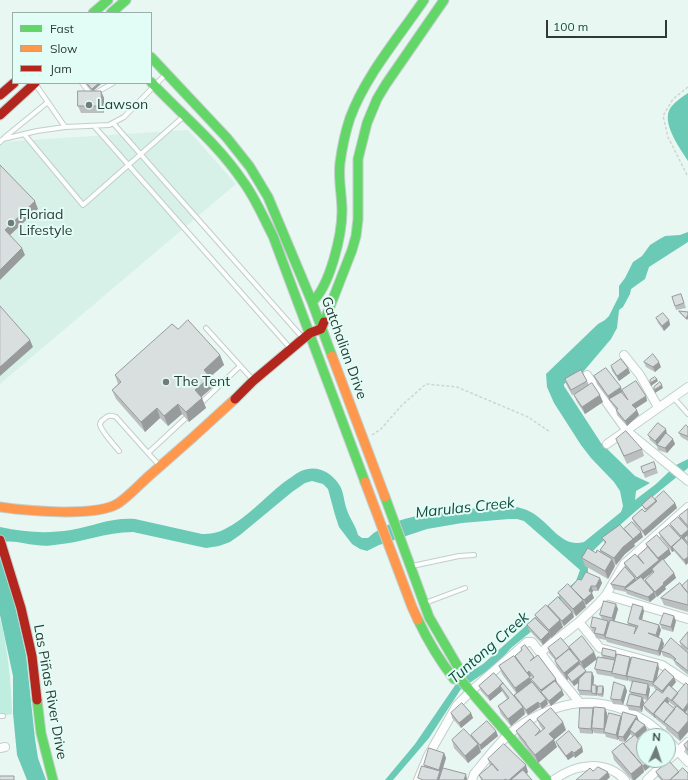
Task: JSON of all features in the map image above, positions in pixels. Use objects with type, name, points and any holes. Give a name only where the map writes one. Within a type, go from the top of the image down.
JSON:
[{"type":"street","points":[[111,12],[126,0]]},
{"type":"street","points":[[312,302],[320,296],[337,247],[342,212],[340,159],[352,116],[363,90],[376,69],[424,0]]},
{"type":"street","points":[[0,507],[19,510],[57,512],[97,510],[117,504],[198,434],[253,381],[307,336],[321,329],[356,236],[358,219],[358,159],[367,123],[377,99],[386,84],[444,0]]},
{"type":"street","points":[[94,12],[105,2],[110,12]]},
{"type":"street","name":"Gatchalian Drive","points":[[152,58],[218,128],[250,167],[268,198],[312,302],[424,603],[435,629],[461,672],[460,679]]},
{"type":"street","points":[[0,95],[13,84]]},
{"type":"street","points":[[0,115],[34,84]]},
{"type":"street","name":"Gatchalian Drive","points":[[153,84],[207,139],[238,174],[273,236],[307,336],[426,638],[441,663],[454,679],[460,679],[547,780]]},
{"type":"street","points":[[207,139],[218,128]]},
{"type":"street","points":[[624,355],[640,375],[658,407]]},
{"type":"street","points":[[587,375],[627,431],[685,479]]},
{"type":"street","points":[[607,444],[688,386]]},
{"type":"street","points":[[541,652],[579,622],[606,594],[624,564],[688,507]]},
{"type":"street","name":"Las Piñas River Drive","points":[[1,542],[21,608],[32,656],[41,733],[53,780]]},
{"type":"street","points":[[606,594],[659,607],[688,619]]},
{"type":"street","points":[[579,622],[600,648],[662,665],[688,682]]},
{"type":"street","points":[[418,780],[439,734],[469,689],[527,642],[532,642],[541,652],[580,703]]},
{"type":"street","points":[[441,663],[451,657]]},
{"type":"street","points":[[472,780],[474,774],[508,735],[534,717],[548,711],[580,703],[610,706],[642,718],[654,728]]},
{"type":"street","points":[[688,742],[678,750],[688,762]]},
{"type":"street","points":[[554,780],[561,774],[574,768],[599,766],[611,770],[625,780]]},
{"type":"street","points":[[647,780],[660,768]]},
{"type":"lane","points":[[1,140],[24,134],[65,127],[109,125],[124,117],[153,84],[167,74]]},
{"type":"lane","points":[[36,84],[65,127]]},
{"type":"lane","points":[[83,84],[89,92],[94,94],[108,85]]},
{"type":"lane","points":[[1,140],[48,102]]},
{"type":"lane","points":[[24,134],[83,205],[184,116]]},
{"type":"lane","points":[[113,123],[307,336]]},
{"type":"lane","points":[[94,126],[291,349]]},
{"type":"lane","points":[[206,328],[253,381]]},
{"type":"lane","points":[[148,453],[240,366]]},
{"type":"lane","points":[[672,397],[688,414]]},
{"type":"lane","points":[[119,451],[101,429],[100,424],[107,416],[111,415],[116,417],[160,466]]},
{"type":"lane","points":[[411,566],[459,556],[474,555]]},
{"type":"lane","points":[[424,603],[466,588]]},
{"type":"path","points":[[688,87],[672,99],[663,116],[668,137],[688,177]]},
{"type":"path","points":[[363,441],[381,429],[401,406],[426,384],[457,387],[528,417],[550,432]]},
{"type":"shaded area","points":[[688,93],[688,161],[672,135],[669,127],[668,113],[677,101]]},
{"type":"shaded area","name":"Floriad Lifestyle","points":[[188,130],[236,184],[0,384],[0,142]]},
{"type":"shaded area","points":[[688,232],[688,242],[649,267],[645,279],[631,289],[623,307],[619,310],[617,328],[611,339],[583,372],[564,384],[564,386],[601,443],[635,476],[650,483],[636,491],[635,500],[656,484],[676,465],[688,459],[688,468],[636,510],[588,556],[588,572],[584,581],[538,626],[511,648],[497,664],[461,689],[429,738],[393,780],[385,780],[415,744],[456,684],[467,674],[483,664],[576,581],[580,570],[524,521],[509,519],[462,523],[427,529],[379,545],[367,551],[352,544],[339,527],[328,489],[323,484],[312,481],[305,483],[292,492],[230,542],[219,546],[206,548],[133,532],[123,532],[50,546],[14,542],[0,543],[0,527],[27,531],[52,532],[71,530],[119,519],[135,519],[202,534],[217,532],[241,519],[294,475],[312,468],[328,473],[337,481],[348,513],[358,535],[362,538],[368,538],[381,529],[396,522],[414,517],[452,510],[505,506],[518,507],[530,511],[564,539],[570,542],[584,542],[621,512],[623,506],[620,491],[614,482],[581,445],[554,403],[547,387],[546,374],[598,324],[609,316],[619,296],[619,286],[633,262],[642,256],[650,245],[665,236],[680,235]]},
{"type":"shaded area","points":[[0,558],[13,597],[26,655],[38,758],[46,780],[27,780],[17,755],[13,713],[13,676],[0,615]]},
{"type":"shaded area","points":[[0,618],[9,666],[12,714],[0,716]]},
{"type":"building","points":[[88,84],[98,84],[92,89]]},
{"type":"building","points":[[78,91],[101,91],[102,106],[78,106]]},
{"type":"building","name":"Floriad Lifestyle","points":[[0,165],[35,201],[5,230],[22,248],[0,270]]},
{"type":"building","points":[[681,294],[684,303],[675,306],[672,297]]},
{"type":"building","points":[[0,306],[30,340],[0,367]]},
{"type":"building","points":[[679,311],[688,312],[686,318]]},
{"type":"building","points":[[663,313],[669,320],[662,326],[656,318]]},
{"type":"building","name":"The Tent","points":[[188,320],[220,355],[204,370],[210,377],[195,390],[202,398],[186,412],[178,404],[164,416],[157,408],[141,422],[112,390],[121,382],[115,375],[172,324],[178,329]]},
{"type":"building","points":[[653,354],[659,362],[653,367],[644,362]]},
{"type":"building","points":[[621,359],[628,368],[617,376],[611,366]]},
{"type":"building","points":[[606,368],[621,387],[608,396],[594,376]]},
{"type":"building","points":[[581,370],[587,381],[571,390],[565,379]]},
{"type":"building","points":[[655,377],[657,379],[650,383],[650,380]]},
{"type":"building","points":[[636,381],[646,396],[632,405],[637,410],[625,421],[616,410],[618,409],[609,399],[621,392],[628,400],[622,390]]},
{"type":"building","points":[[660,382],[662,385],[654,390],[654,387]]},
{"type":"building","points":[[592,383],[600,395],[582,407],[574,395]]},
{"type":"building","points":[[658,423],[666,429],[655,441],[648,435]]},
{"type":"building","points":[[686,425],[688,427],[688,436],[679,433]]},
{"type":"building","points":[[626,431],[642,449],[624,456],[616,439]]},
{"type":"building","points":[[666,433],[673,439],[665,448],[657,445]]},
{"type":"building","points":[[654,462],[656,468],[643,473],[641,467]]},
{"type":"building","points":[[664,491],[675,503],[643,531],[632,518],[642,509],[645,512],[657,501],[655,499]]},
{"type":"building","points":[[652,496],[656,501],[646,509],[642,505]]},
{"type":"building","points":[[688,509],[688,526],[679,516]]},
{"type":"building","points":[[678,517],[688,528],[688,530],[681,536],[670,524]]},
{"type":"building","points":[[632,522],[641,532],[632,540],[633,539],[624,529]]},
{"type":"building","points":[[620,525],[633,539],[623,547],[614,558],[600,550],[606,542],[602,538]]},
{"type":"building","points":[[669,525],[681,538],[671,547],[659,533]]},
{"type":"building","points":[[657,535],[669,549],[658,558],[646,544]]},
{"type":"building","points":[[688,535],[688,543],[684,538]]},
{"type":"building","points":[[682,538],[688,545],[688,557],[684,560],[672,547]]},
{"type":"building","points":[[648,547],[659,560],[637,578],[624,563],[635,554],[644,564],[638,556]]},
{"type":"building","points":[[588,548],[596,553],[597,550],[612,559],[605,571],[582,558]]},
{"type":"building","points":[[663,559],[674,573],[655,592],[645,580],[654,572],[652,569]]},
{"type":"building","points":[[625,567],[635,578],[625,587],[611,584]]},
{"type":"building","points":[[586,572],[600,578],[596,586],[591,586],[589,591],[592,593],[584,600],[571,587],[578,579],[581,580]]},
{"type":"building","points":[[641,577],[654,592],[648,597],[625,589]]},
{"type":"building","points":[[688,580],[688,593],[682,586]]},
{"type":"building","points":[[680,583],[688,593],[688,605],[661,598]]},
{"type":"building","points":[[568,584],[583,600],[573,609],[558,593]]},
{"type":"building","points":[[558,597],[572,612],[562,621],[548,606]]},
{"type":"building","points":[[604,601],[616,604],[612,618],[600,615]]},
{"type":"building","points":[[633,604],[643,607],[639,619],[659,625],[656,635],[648,633],[662,639],[658,651],[605,637],[610,620],[636,627],[634,634],[638,626],[628,623]]},
{"type":"building","points":[[546,605],[560,620],[549,630],[535,615]]},
{"type":"building","points":[[664,613],[674,616],[671,627],[660,624]]},
{"type":"building","points":[[593,617],[608,621],[604,635],[594,633],[596,628],[591,627]]},
{"type":"building","points":[[535,618],[549,632],[541,640],[527,625]]},
{"type":"building","points":[[688,632],[688,649],[680,642]]},
{"type":"building","points":[[582,636],[594,652],[581,662],[569,647]]},
{"type":"building","points":[[561,638],[571,650],[569,649],[556,659],[548,648]]},
{"type":"building","points":[[671,638],[688,653],[688,671],[674,660],[676,659],[670,654],[661,651]]},
{"type":"building","points":[[525,645],[534,657],[530,661],[538,655],[556,679],[541,690],[531,679],[534,677],[529,671],[527,673],[515,656]]},
{"type":"building","points":[[603,648],[616,651],[615,658],[602,655]]},
{"type":"building","points":[[569,649],[579,661],[564,673],[555,661]]},
{"type":"building","points":[[617,654],[630,657],[626,676],[612,673]]},
{"type":"building","points":[[514,656],[530,677],[515,688],[499,666]]},
{"type":"building","points":[[598,657],[615,660],[612,672],[595,669]]},
{"type":"building","points":[[632,657],[658,663],[653,682],[627,676]]},
{"type":"building","points":[[580,664],[586,671],[572,682],[567,675]]},
{"type":"building","points":[[456,669],[458,673],[455,675],[453,672]]},
{"type":"building","points":[[665,669],[674,677],[662,691],[653,684]]},
{"type":"building","points":[[586,672],[592,672],[591,691],[578,690],[579,679]]},
{"type":"building","points":[[494,673],[503,683],[488,696],[479,686]]},
{"type":"building","points":[[555,681],[562,690],[549,701],[541,692]]},
{"type":"building","points":[[633,681],[648,684],[646,695],[630,692]]},
{"type":"building","points":[[532,682],[546,699],[540,704],[538,702],[526,710],[514,695]]},
{"type":"building","points":[[614,682],[625,686],[621,700],[611,699]]},
{"type":"building","points":[[503,683],[523,707],[508,719],[498,706],[509,698],[500,686]]},
{"type":"building","points":[[686,683],[688,685],[688,703],[683,710],[672,700]]},
{"type":"building","points":[[592,685],[596,685],[596,694],[592,693]]},
{"type":"building","points":[[669,685],[678,693],[672,701],[667,697],[653,714],[643,705],[657,689],[662,693]]},
{"type":"building","points":[[598,686],[603,686],[602,694],[597,694]]},
{"type":"building","points":[[630,694],[642,697],[640,707],[627,705]]},
{"type":"building","points":[[665,701],[675,709],[664,722],[665,723],[654,714]]},
{"type":"building","points":[[462,703],[471,713],[459,723],[451,713]]},
{"type":"building","points":[[677,706],[688,715],[688,721],[678,733],[676,731],[676,728],[672,728],[664,722]]},
{"type":"building","points":[[594,707],[605,708],[604,729],[592,728]]},
{"type":"building","points":[[551,708],[563,722],[549,734],[554,739],[535,755],[516,731],[530,719],[540,730],[535,736],[545,728],[537,719]]},
{"type":"building","points":[[580,708],[593,708],[591,729],[579,728]]},
{"type":"building","points":[[688,708],[688,715],[685,713]]},
{"type":"building","points":[[623,712],[637,716],[623,737],[618,736]]},
{"type":"building","points":[[609,713],[621,716],[616,735],[604,732]]},
{"type":"building","points":[[636,719],[645,725],[642,728],[636,728],[635,734],[630,730]]},
{"type":"building","points":[[487,721],[496,731],[480,745],[471,735]]},
{"type":"building","points":[[464,729],[478,744],[465,756],[452,740]]},
{"type":"building","points":[[569,731],[582,747],[574,753],[572,751],[566,756],[556,742]]},
{"type":"building","points":[[635,735],[636,758],[624,744]]},
{"type":"building","points":[[688,741],[688,750],[684,745]]},
{"type":"building","points":[[623,743],[636,758],[636,768],[638,768],[631,774],[612,752]]},
{"type":"building","points":[[504,744],[526,765],[509,780],[483,780],[479,775],[492,764],[498,771],[488,759]]},
{"type":"building","points":[[429,748],[444,753],[439,770],[424,765]]},
{"type":"building","points":[[422,766],[440,771],[437,780],[423,780],[418,778]]},
{"type":"building","points":[[598,767],[608,772],[599,780],[576,780],[590,768],[593,771]]},
{"type":"building","points":[[443,768],[466,774],[464,780],[439,780]]},
{"type":"building","points":[[661,768],[675,768],[679,772],[670,780],[663,780],[656,772]]},
{"type":"building","points":[[683,768],[688,773],[688,780],[670,780]]},
{"type":"building","points":[[523,770],[532,780],[511,780]]},
{"type":"building","points":[[0,776],[14,776],[14,780],[0,780]]},
{"type":"traffic: fast","points":[[94,12],[108,0]]},
{"type":"traffic: fast","points":[[112,12],[126,0]]},
{"type":"traffic: fast","points":[[312,302],[324,284],[329,273],[334,260],[340,233],[342,211],[339,175],[340,163],[350,118],[374,72],[424,0]]},
{"type":"traffic: fast","points":[[324,322],[356,236],[358,219],[358,159],[367,123],[377,99],[386,84],[444,0]]},
{"type":"traffic: fast","points":[[152,58],[227,138],[250,167],[268,197],[312,302],[332,356]]},
{"type":"traffic: fast","points":[[152,83],[198,129],[232,166],[255,200],[273,236],[365,482]]},
{"type":"traffic: fast","points":[[385,497],[429,617],[461,672],[460,679],[547,780]]},
{"type":"traffic: fast","points":[[418,620],[434,651],[454,679],[460,678]]},
{"type":"traffic: fast","points":[[37,700],[41,733],[53,780]]},
{"type":"traffic: slow","points":[[332,356],[385,497]]},
{"type":"traffic: slow","points":[[0,507],[26,510],[77,512],[93,511],[117,504],[129,495],[235,399]]},
{"type":"traffic: slow","points":[[365,482],[418,620]]},
{"type":"traffic: jam","points":[[0,95],[13,84]]},
{"type":"traffic: jam","points":[[0,115],[34,84]]},
{"type":"traffic: jam","points":[[235,399],[253,381],[310,333],[321,329],[324,322]]},
{"type":"traffic: jam","points":[[0,540],[21,608],[32,656],[37,700]]},
{"type":"place","name":"Lawson","points":[[89,105]]},
{"type":"place","name":"Floriad Lifestyle","points":[[11,223]]},
{"type":"place","name":"The Tent","points":[[166,382]]},
{"type":"water label","name":"Marulas Creek","points":[[465,508]]},
{"type":"water label","name":"Tuntong Creek","points":[[489,648]]}]
